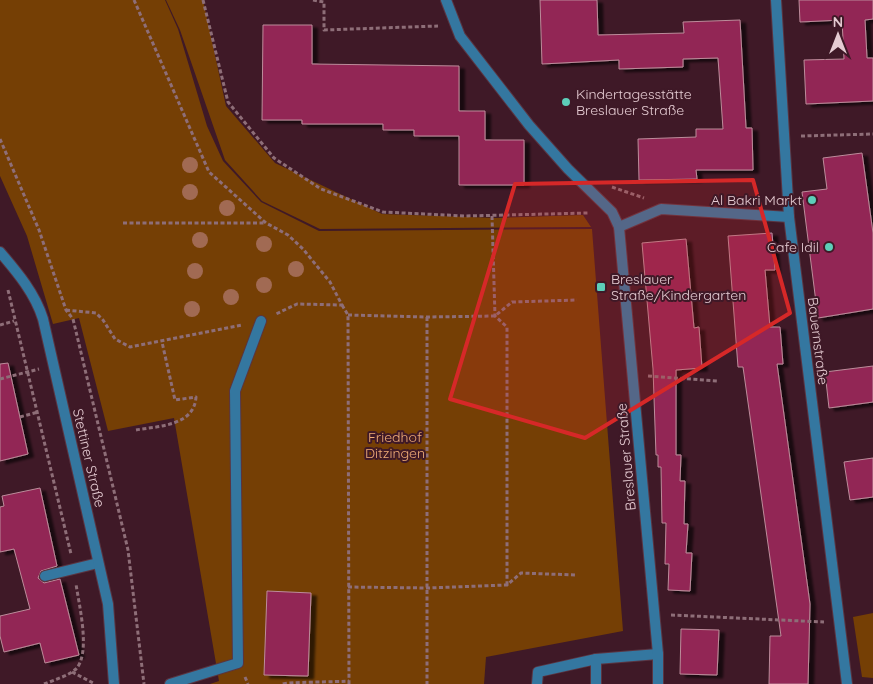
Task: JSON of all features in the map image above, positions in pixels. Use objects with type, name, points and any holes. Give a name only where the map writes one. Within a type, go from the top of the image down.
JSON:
[{"type":"street","name":"Breslauer Straße","points":[[446,0],[460,36],[529,125],[612,212],[619,227],[658,654],[658,684]]},
{"type":"street","name":"Bauernstraße","points":[[776,0],[782,137],[789,217],[847,684]]},
{"type":"street","points":[[619,227],[661,209],[789,217]]},
{"type":"street","name":"Stettiner Straße","points":[[0,252],[16,271],[39,306],[108,604],[114,684]]},
{"type":"street","points":[[170,684],[238,663],[235,391],[239,374],[261,321]]},
{"type":"street","points":[[45,576],[98,563]]},
{"type":"street","points":[[537,684],[538,672],[596,659],[658,654]]},
{"type":"street","points":[[596,659],[596,684]]},
{"type":"path","points":[[134,0],[209,172],[266,223],[288,235],[303,249],[330,282],[348,315],[349,683],[306,684],[288,682],[283,684]]},
{"type":"path","points":[[203,0],[228,102],[274,158],[321,189],[383,212],[465,216],[612,212]]},
{"type":"path","points":[[313,0],[324,2],[324,30],[456,26]]},
{"type":"path","points":[[782,137],[873,134]]},
{"type":"path","points":[[0,139],[39,230],[66,310],[74,319],[128,550],[144,684]]},
{"type":"path","points":[[582,182],[609,186],[647,200],[661,209]]},
{"type":"path","points":[[492,216],[495,316],[507,327],[507,585]]},
{"type":"path","points":[[123,223],[266,223]]},
{"type":"path","points":[[16,271],[8,290],[14,321],[29,372],[74,569],[84,646],[81,661],[72,672],[44,684]]},
{"type":"path","points":[[348,315],[495,316],[512,302],[577,300]]},
{"type":"path","points":[[66,310],[96,313],[103,320],[115,339],[130,348],[261,321],[297,304],[342,305]]},
{"type":"path","points":[[426,317],[427,684]]},
{"type":"path","points":[[0,325],[14,321]]},
{"type":"path","points":[[136,430],[184,419],[192,412],[195,402],[196,396],[175,400],[162,342]]},
{"type":"path","points":[[0,379],[54,366]]},
{"type":"path","points":[[650,376],[717,381]]},
{"type":"path","points":[[20,417],[38,412]]},
{"type":"path","points":[[348,587],[428,588],[507,585],[521,573],[574,575]]},
{"type":"path","points":[[669,615],[840,623]]},
{"type":"path","points":[[72,672],[94,684]]},
{"type":"highlighted area","points":[[753,180],[790,313],[585,438],[450,399],[515,184]]},
{"type":"green space","name":"Friedhof Ditzingen","points":[[0,0],[165,0],[178,29],[207,126],[223,161],[261,202],[319,231],[592,229],[623,631],[486,657],[484,684],[210,684],[219,681],[174,418],[108,431],[79,318],[53,324],[27,236],[0,176]]},
{"type":"green space","points":[[166,0],[203,0],[226,106],[275,163],[382,214],[496,218],[583,215],[591,227],[320,229],[262,201],[225,160],[180,30]]},
{"type":"green space","points":[[873,613],[873,678],[862,677],[853,617]]},
{"type":"building","points":[[540,0],[597,0],[598,35],[684,33],[683,22],[740,20],[746,128],[752,128],[753,170],[696,170],[697,179],[639,180],[638,139],[696,137],[696,129],[723,129],[718,58],[683,59],[683,67],[619,69],[619,60],[542,64]]},
{"type":"building","points":[[799,0],[873,0],[873,19],[865,20],[867,58],[873,58],[873,101],[806,104],[804,60],[844,59],[842,20],[800,22]]},
{"type":"building","points":[[263,25],[312,25],[312,64],[459,66],[459,111],[485,111],[485,140],[524,140],[524,185],[459,185],[459,136],[414,136],[414,130],[383,130],[383,124],[302,124],[302,120],[262,120]]},
{"type":"building","points":[[862,153],[873,233],[873,309],[818,318],[802,192],[827,189],[823,158]]},
{"type":"building","points":[[772,233],[775,270],[765,270],[770,327],[780,327],[783,364],[777,364],[810,604],[808,684],[769,684],[770,636],[781,636],[743,367],[738,367],[728,236]]},
{"type":"building","points":[[686,239],[694,328],[699,327],[702,368],[676,370],[676,455],[681,455],[680,481],[685,481],[684,524],[688,524],[686,553],[692,553],[690,591],[668,590],[669,564],[665,564],[666,523],[662,523],[661,467],[658,467],[658,455],[656,455],[653,369],[642,243]]},
{"type":"building","points":[[8,363],[28,454],[0,461],[0,364]]},
{"type":"building","points":[[873,366],[873,402],[829,408],[825,372]]},
{"type":"building","points":[[873,458],[873,497],[850,500],[844,462]]},
{"type":"building","points":[[40,488],[57,566],[41,571],[38,578],[44,583],[60,579],[79,655],[45,663],[40,643],[4,652],[0,636],[0,616],[30,609],[14,549],[0,552],[0,507],[4,506],[2,496]]},
{"type":"building","points":[[267,591],[311,593],[308,676],[264,675]]},
{"type":"building","points":[[681,629],[719,630],[717,675],[680,674]]},
{"type":"place","name":"Kindertagesstätte Breslauer Straße","points":[[566,102]]},
{"type":"place","name":"Al Bakri Markt","points":[[812,200]]},
{"type":"place","name":"Cafe Idil","points":[[829,247]]},
{"type":"place","name":"Breslauer Straße/Kindergarten","points":[[601,287]]}]
